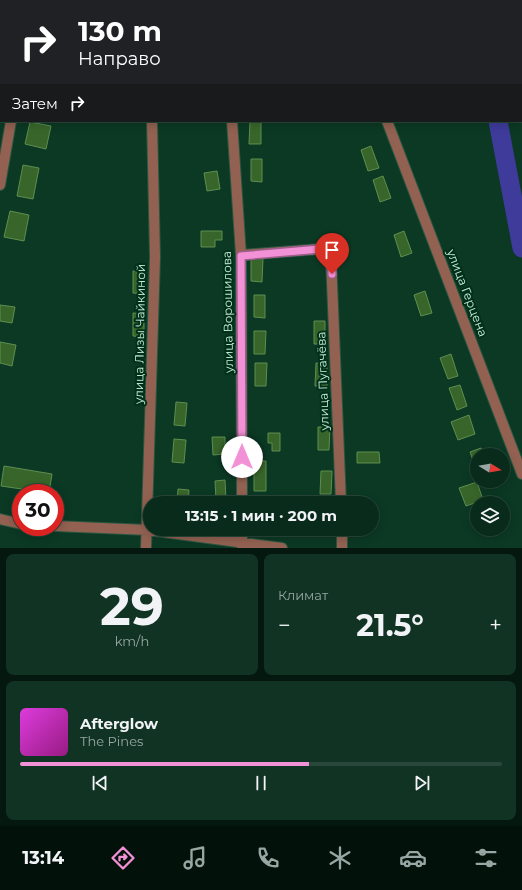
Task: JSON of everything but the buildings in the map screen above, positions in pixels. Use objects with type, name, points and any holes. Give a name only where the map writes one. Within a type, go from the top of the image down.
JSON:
[{"type":"street","points":[[0,185],[11,122]]},
{"type":"street","name":"улица Лизы Чайкиной","points":[[149,496],[154,257],[152,122]]},
{"type":"street","name":"улица Ворошилова","points":[[232,122],[241,256],[242,496]]},
{"type":"street","name":"улица Герцена","points":[[387,122],[522,474]]},
{"type":"street","name":"улица Пугачёва","points":[[241,256],[320,249],[331,258],[341,496]]},
{"type":"street","points":[[0,519],[12,522]]},
{"type":"street","points":[[64,526],[143,530]]},
{"type":"street","name":"улица Лизы Чайкиной","points":[[146,548],[147,536]]},
{"type":"street","points":[[186,536],[242,545],[282,548]]},
{"type":"street","points":[[342,536],[342,548]]},
{"type":"waterway","points":[[498,122],[522,248]]},
{"type":"route","points":[[242,457],[241,256],[320,249],[331,258],[332,274]]}]
